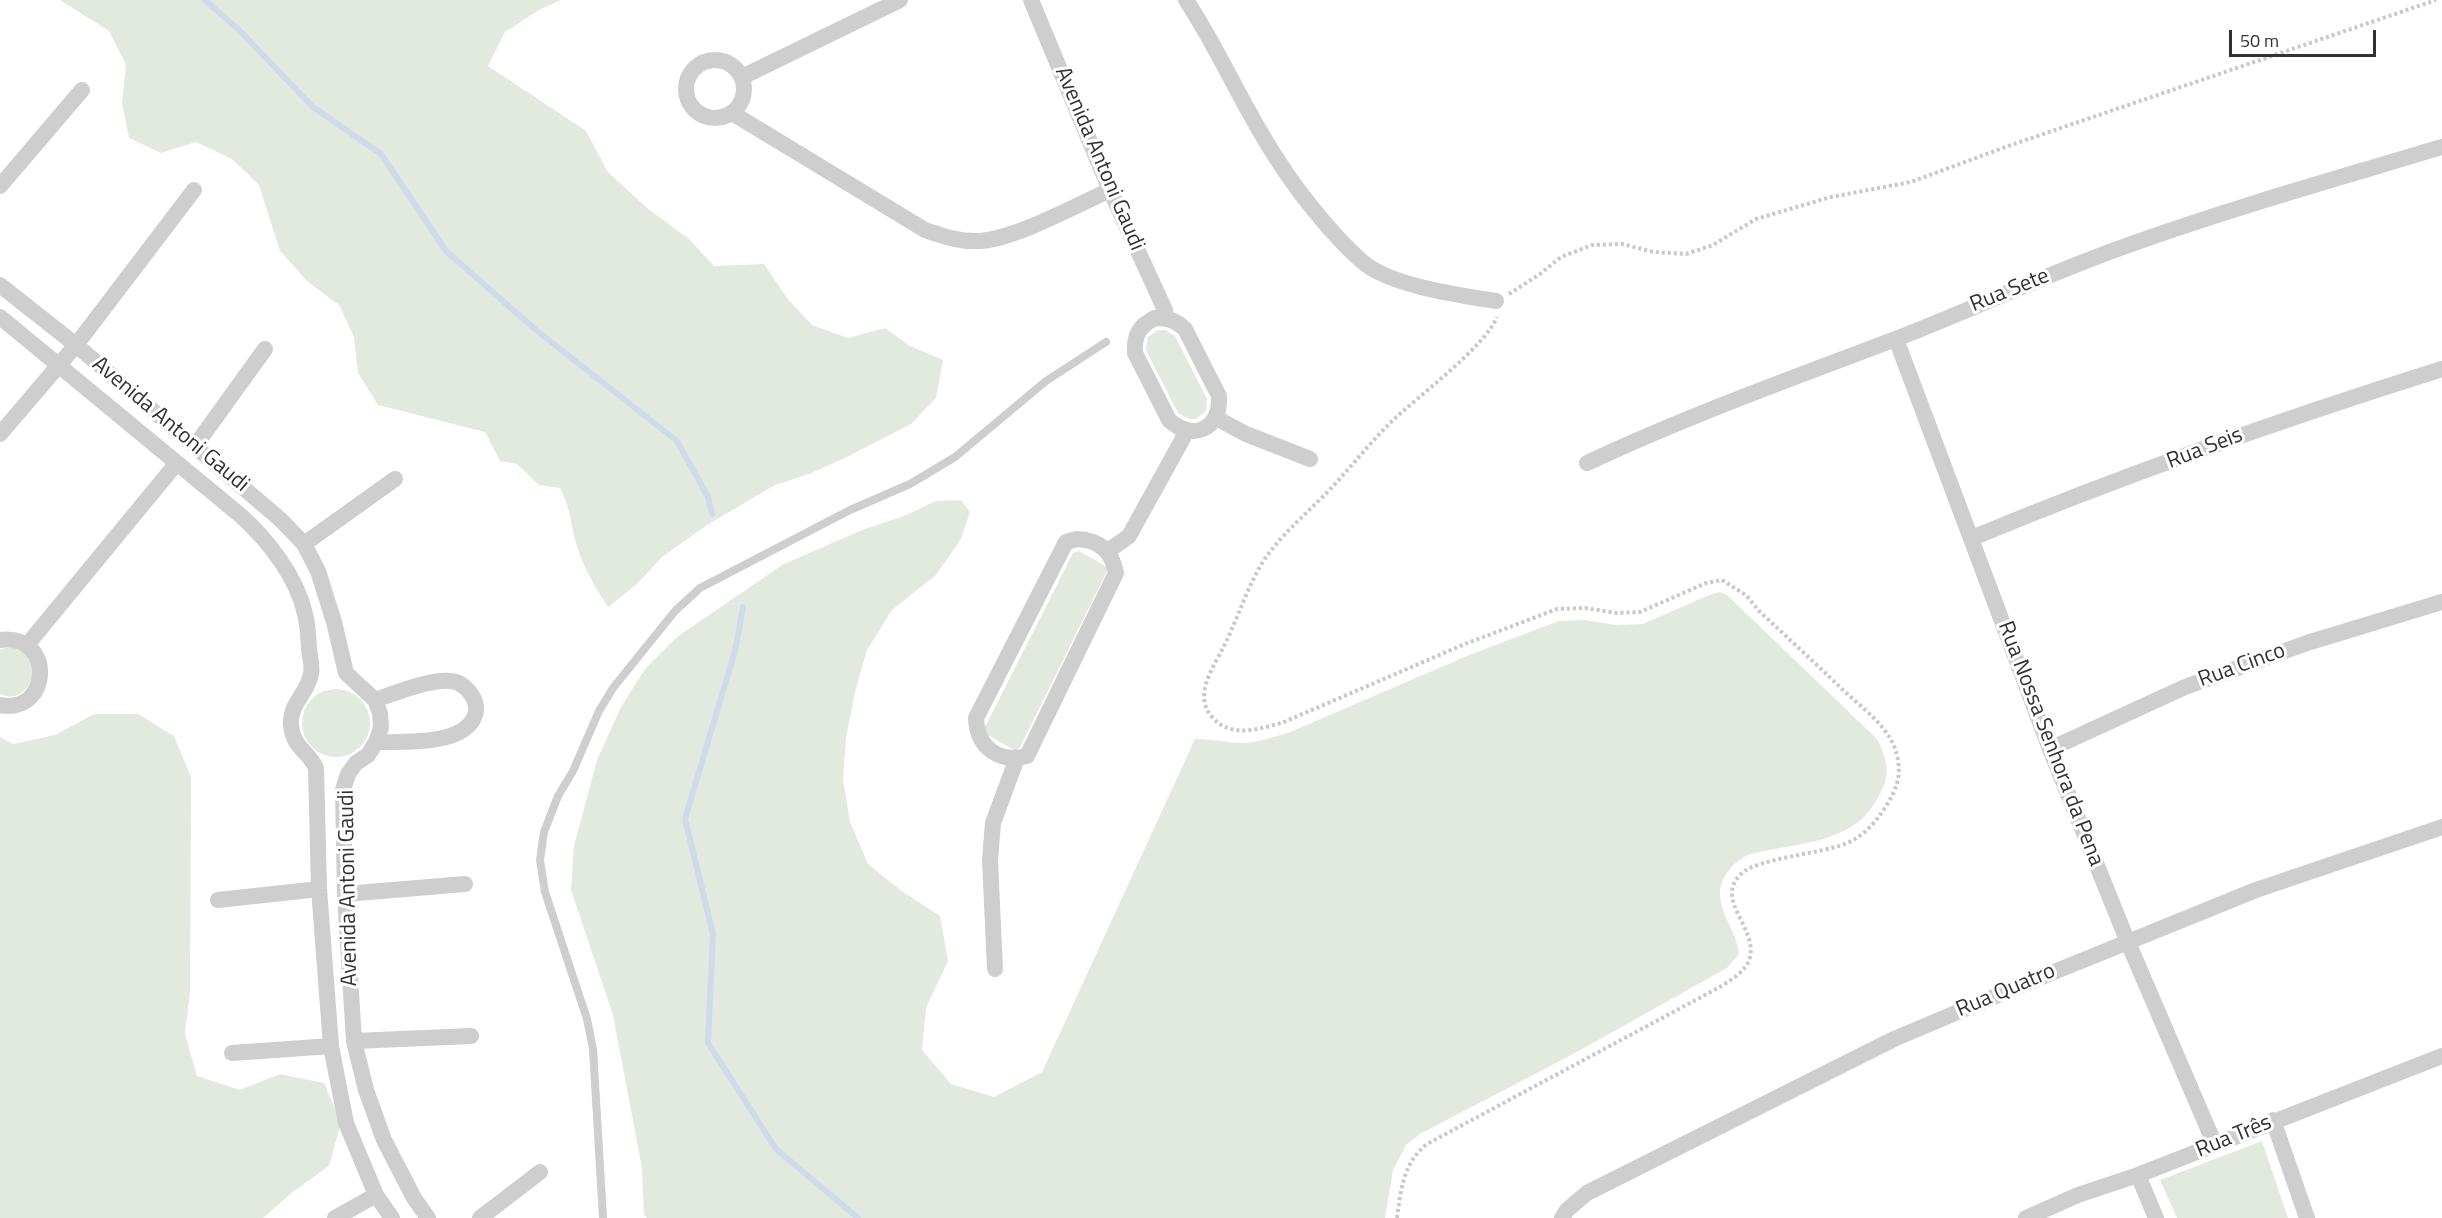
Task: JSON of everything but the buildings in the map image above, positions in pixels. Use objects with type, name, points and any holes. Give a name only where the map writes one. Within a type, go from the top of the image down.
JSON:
[{"type":"street","points":[[742,77],[900,0]]},
{"type":"street","name":"Avenida Antoni Gaudi","points":[[1031,0],[1110,190],[1165,310],[1166,318]]},
{"type":"street","points":[[1186,0],[1207,31],[1275,157],[1308,204],[1345,246],[1369,267],[1399,279],[1452,294],[1496,301]]},
{"type":"street","points":[[718,60],[728,63],[742,77],[744,96],[740,105],[732,113],[723,117],[704,116],[689,102],[687,82],[699,65],[718,60]]},
{"type":"street","points":[[0,186],[82,90]]},
{"type":"street","points":[[732,113],[924,230],[952,240],[980,241],[1009,235],[1110,190]]},
{"type":"street","name":"Rua Sete","points":[[1587,463],[1656,430],[1896,339],[2008,291],[2123,247],[2247,205],[2442,147]]},
{"type":"street","points":[[0,434],[76,345],[194,190]]},
{"type":"street","name":"Avenida Antoni Gaudi","points":[[0,285],[76,345],[195,446],[281,520],[304,544],[318,571],[334,622],[346,673],[375,700]]},
{"type":"street","name":"Avenida Antoni Gaudi","points":[[0,317],[261,534],[291,581],[305,614],[311,674],[293,710],[291,724],[294,739],[302,752],[313,761],[316,768],[319,889],[331,1046],[346,1123],[376,1195],[392,1218]]},
{"type":"street","points":[[1155,318],[1166,318],[1177,321],[1185,329],[1219,396],[1216,418],[1208,426],[1187,431],[1177,427],[1169,420],[1135,352],[1134,341],[1138,331],[1145,323],[1155,318]]},
{"type":"street","name":"Rua Nossa Senhora da Pena","points":[[1896,339],[2050,749],[2127,940],[2215,1145]]},
{"type":"street","points":[[195,446],[265,349]]},
{"type":"street","name":"Rua Seis","points":[[1972,538],[2053,504],[2259,428],[2442,369]]},
{"type":"street","points":[[1216,418],[1246,434],[1310,459]]},
{"type":"street","points":[[1108,552],[1129,536],[1187,431]]},
{"type":"street","points":[[27,645],[176,464]]},
{"type":"street","points":[[304,544],[395,479]]},
{"type":"street","points":[[1089,539],[1108,552],[1114,562],[1116,573],[1027,756],[1006,758],[986,748],[976,729],[976,718],[1066,542],[1089,539]]},
{"type":"street","name":"Rua Cinco","points":[[2050,749],[2185,687],[2307,643],[2442,602]]},
{"type":"street","points":[[0,640],[18,640],[27,645],[40,662],[41,673],[35,693],[27,700],[17,705],[0,705]]},
{"type":"street","points":[[452,681],[461,683],[476,704],[476,712],[470,723],[461,732],[448,737],[434,740],[376,742],[380,721],[375,700],[414,687],[452,681]]},
{"type":"street","name":"Avenida Antoni Gaudi","points":[[376,742],[368,754],[352,768],[343,790],[345,894],[354,1041],[366,1090],[384,1140],[414,1198],[428,1218]]},
{"type":"street","points":[[995,969],[990,860],[993,823],[1017,758]]},
{"type":"street","name":"Rua Quatro","points":[[1562,1218],[1567,1210],[1587,1193],[1894,1039],[2127,940],[2256,890],[2442,827]]},
{"type":"street","points":[[345,894],[465,884]]},
{"type":"street","points":[[218,900],[319,889]]},
{"type":"street","points":[[354,1041],[471,1036]]},
{"type":"street","points":[[232,1053],[331,1046]]},
{"type":"street","name":"Rua Três","points":[[2026,1218],[2078,1195],[2138,1175],[2273,1120],[2442,1056]]},
{"type":"street","points":[[2273,1120],[2307,1218]]},
{"type":"street","points":[[480,1218],[540,1172]]},
{"type":"street","points":[[2138,1175],[2156,1218]]},
{"type":"street","points":[[335,1218],[376,1195]]},
{"type":"lane","points":[[603,1218],[593,1049],[587,1019],[545,892],[540,861],[544,832],[558,796],[573,771],[599,711],[613,688],[675,611],[700,588],[850,510],[910,484],[955,457],[1046,381],[1106,342]]},
{"type":"path","points":[[1397,1218],[1404,1173],[1415,1153],[1427,1144],[1580,1064],[1718,988],[1740,972],[1750,957],[1750,942],[1731,900],[1736,879],[1753,866],[1814,854],[1848,843],[1867,831],[1898,789],[1898,761],[1886,732],[1746,595],[1722,580],[1706,584],[1640,612],[1617,613],[1585,608],[1557,609],[1465,644],[1284,722],[1255,730],[1231,729],[1216,722],[1203,703],[1208,678],[1236,622],[1249,585],[1282,537],[1337,482],[1390,423],[1487,333],[1497,318],[1496,301],[1540,274],[1561,257],[1592,244],[1622,244],[1654,252],[1686,254],[1713,244],[1756,219],[1831,197],[1911,182],[2011,145],[2436,0]]},
{"type":"shaded area","points":[[60,0],[561,0],[539,10],[505,32],[488,66],[586,131],[608,172],[647,208],[689,239],[714,266],[764,264],[787,298],[812,325],[848,338],[885,328],[910,346],[943,360],[936,398],[911,424],[843,459],[809,474],[775,485],[707,525],[662,557],[637,584],[608,607],[582,560],[560,488],[539,485],[517,464],[500,461],[485,432],[378,405],[358,373],[354,337],[339,305],[307,281],[280,251],[259,185],[232,159],[196,142],[161,153],[129,138],[122,103],[126,65],[109,31]]},
{"type":"shaded area","points":[[1158,330],[1165,330],[1175,336],[1207,399],[1206,411],[1196,419],[1189,419],[1178,413],[1146,350],[1148,337]]},
{"type":"shaded area","points":[[961,500],[970,512],[961,539],[936,575],[892,610],[867,650],[855,692],[846,738],[843,779],[850,822],[868,864],[903,892],[940,916],[948,961],[926,1008],[922,1050],[951,1084],[994,1097],[1042,1072],[1195,739],[1244,743],[1288,733],[1469,655],[1559,621],[1584,620],[1616,625],[1643,624],[1709,595],[1720,592],[1727,595],[1877,739],[1886,762],[1885,784],[1868,812],[1848,829],[1818,840],[1751,854],[1743,857],[1731,867],[1723,880],[1720,894],[1739,954],[1727,968],[1575,1053],[1420,1134],[1406,1145],[1393,1170],[1385,1218],[647,1218],[644,1214],[642,1168],[613,1015],[571,890],[574,846],[597,760],[621,707],[645,669],[677,637],[782,565],[936,501]]},
{"type":"shaded area","points":[[1079,551],[1107,567],[1107,571],[1016,751],[986,734],[984,729],[1073,553]]},
{"type":"shaded area","points":[[13,648],[28,654],[36,676],[21,693],[12,696],[0,694],[0,650]]},
{"type":"shaded area","points":[[343,689],[355,695],[364,704],[370,716],[368,736],[360,747],[343,757],[329,757],[312,747],[304,736],[302,716],[312,699],[323,691]]},
{"type":"shaded area","points":[[94,714],[138,714],[174,736],[191,777],[190,992],[185,1034],[197,1076],[240,1090],[280,1074],[324,1083],[341,1123],[329,1166],[294,1191],[263,1218],[0,1218],[0,737],[13,744],[55,735]]},
{"type":"shaded area","points":[[2262,1141],[2288,1218],[2177,1218],[2160,1180]]},
{"type":"waterway","points":[[205,0],[240,31],[313,107],[381,154],[446,251],[536,330],[677,441],[708,497],[712,514]]},
{"type":"waterway","points":[[743,607],[735,651],[685,819],[713,934],[708,1043],[776,1149],[858,1218]]}]
